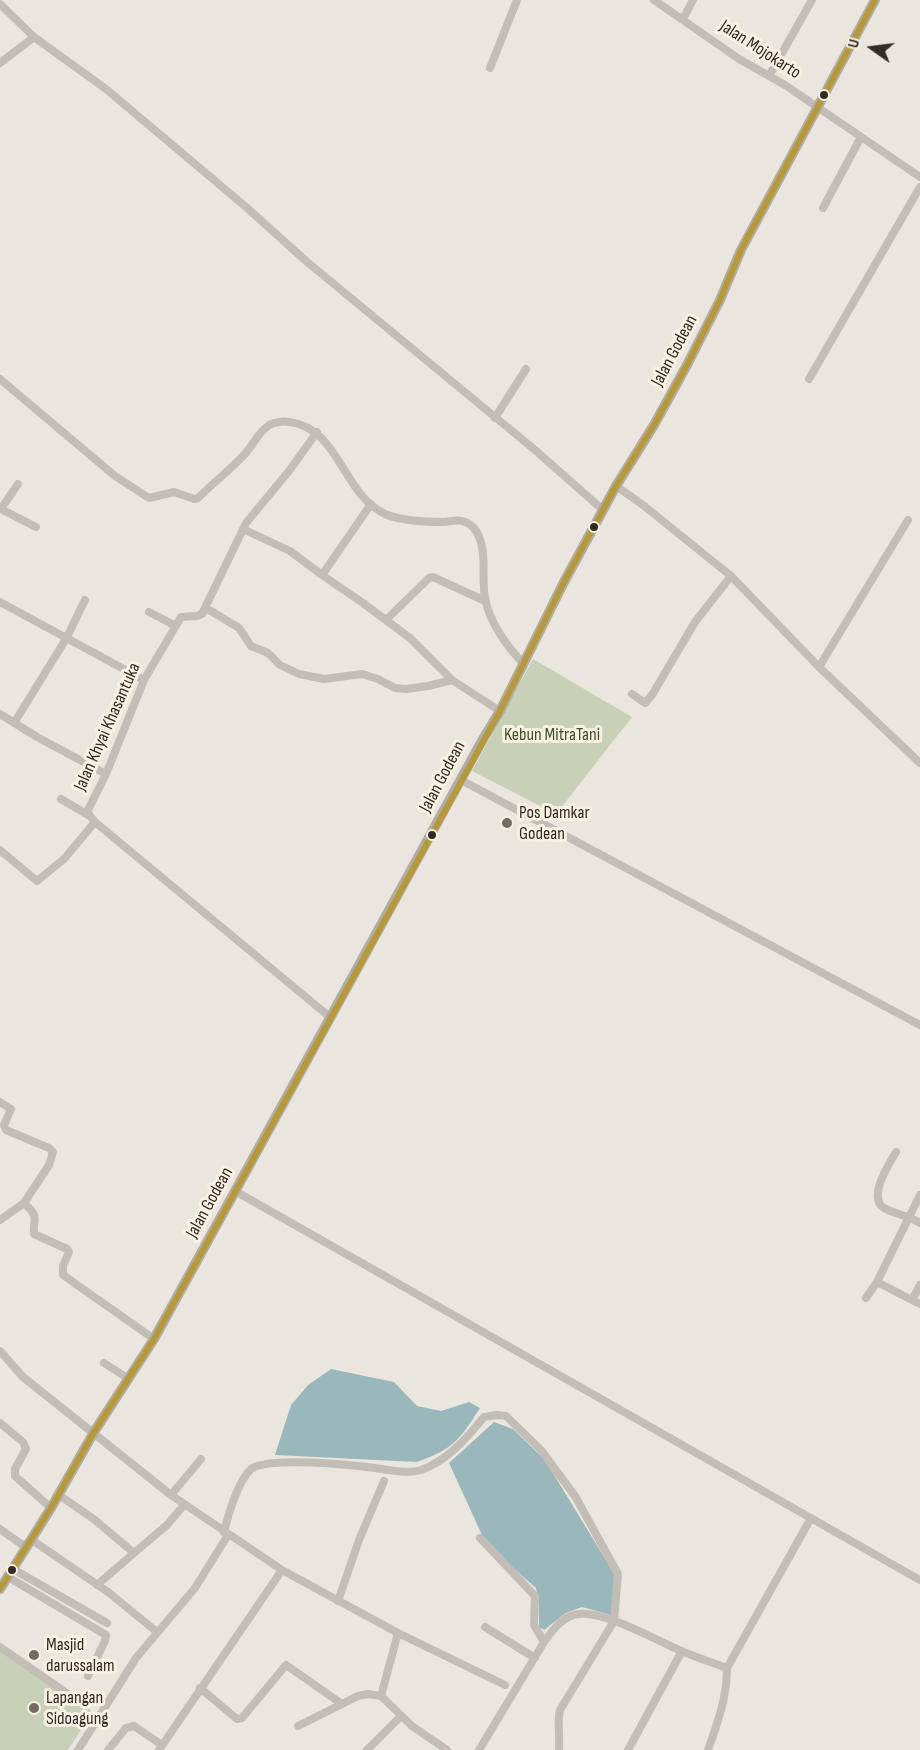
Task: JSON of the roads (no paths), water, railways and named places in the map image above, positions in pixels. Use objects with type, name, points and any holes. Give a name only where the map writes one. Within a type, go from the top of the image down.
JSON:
[{"type":"main road","name":"Jalan Godean","points":[[0,1589],[59,1495],[94,1432],[154,1339],[331,1018],[500,711],[616,486],[654,425],[687,365],[720,300],[741,250],[875,0]]},
{"type":"street","points":[[490,68],[517,0]]},
{"type":"street","name":"Jalan Mojokarto","points":[[654,0],[920,177]]},
{"type":"street","points":[[683,19],[693,0]]},
{"type":"street","points":[[769,76],[812,0]]},
{"type":"street","points":[[0,4],[34,37],[106,89],[246,207],[306,261],[603,510]]},
{"type":"street","points":[[0,63],[34,37]]},
{"type":"street","points":[[823,208],[861,138]]},
{"type":"street","points":[[809,379],[920,187]]},
{"type":"street","points":[[495,418],[526,369]]},
{"type":"street","points":[[0,379],[115,476],[149,498],[174,492],[194,499],[198,498],[245,454],[271,424],[285,421],[299,423],[317,432],[371,504],[385,514],[400,518],[444,522],[459,520],[476,531],[482,544],[485,601],[505,645],[524,664]]},
{"type":"street","points":[[149,612],[176,626],[182,616],[199,616],[206,608],[246,523],[289,471],[317,432]]},
{"type":"street","points":[[18,484],[0,509],[36,527]]},
{"type":"street","points":[[616,486],[731,576],[819,667],[920,763]]},
{"type":"street","points":[[322,575],[371,504]]},
{"type":"street","points":[[819,667],[908,520]]},
{"type":"street","points":[[243,529],[290,551],[410,638],[452,680],[500,711]]},
{"type":"street","points":[[632,694],[645,703],[652,695],[695,622],[731,576]]},
{"type":"street","points":[[386,620],[429,578],[433,577],[485,601]]},
{"type":"street","points":[[14,723],[66,639],[85,600]]},
{"type":"street","points":[[0,602],[144,680]]},
{"type":"street","points":[[206,608],[239,628],[251,646],[268,653],[280,665],[298,675],[324,679],[362,674],[378,679],[394,688],[406,689],[452,680]]},
{"type":"street","name":"Jalan Khyai Khasantuka","points":[[176,626],[144,680],[106,774],[88,809],[88,815],[331,1018]]},
{"type":"street","points":[[1,717],[106,774]]},
{"type":"street","points":[[461,780],[920,1025]]},
{"type":"street","points":[[61,799],[88,815]]},
{"type":"street","points":[[0,850],[37,881],[59,865],[95,822]]},
{"type":"street","points":[[0,1102],[10,1109],[4,1125],[6,1130],[49,1148],[53,1152],[49,1165],[24,1203],[0,1220]]},
{"type":"street","points":[[896,1152],[879,1185],[878,1200],[883,1207],[920,1222]]},
{"type":"street","points":[[235,1191],[920,1580]]},
{"type":"street","points":[[866,1298],[877,1282],[920,1195]]},
{"type":"street","points":[[24,1203],[36,1219],[34,1234],[69,1252],[63,1266],[63,1275],[154,1339]]},
{"type":"street","points":[[877,1282],[916,1302],[920,1285]]},
{"type":"street","points":[[0,1351],[23,1377],[171,1495],[226,1534],[282,1570],[338,1601],[505,1685]]},
{"type":"street","points":[[104,1363],[129,1379]]},
{"type":"street","points":[[78,1750],[136,1658],[195,1588],[226,1534],[243,1479],[256,1466],[280,1463],[338,1464],[396,1471],[419,1471],[433,1464],[468,1438],[484,1417],[496,1415],[506,1416],[541,1450],[575,1496],[618,1574],[614,1621],[560,1710],[559,1750]]},
{"type":"street","points":[[0,1423],[22,1442],[26,1449],[15,1469],[15,1476],[51,1508]]},
{"type":"street","points":[[171,1495],[201,1459]]},
{"type":"street","points":[[338,1601],[359,1540],[384,1481]]},
{"type":"street","points":[[59,1495],[95,1520],[134,1553]]},
{"type":"street","points":[[97,1585],[167,1526],[184,1505]]},
{"type":"street","points":[[708,1750],[723,1707],[727,1686],[727,1668],[811,1518]]},
{"type":"street","points":[[0,1529],[97,1585],[157,1632]]},
{"type":"street","points":[[480,1538],[535,1596],[532,1618],[544,1642]]},
{"type":"street","points":[[108,1750],[126,1728],[134,1726],[160,1747],[282,1570]]},
{"type":"street","points":[[11,1573],[107,1623]]},
{"type":"street","points":[[11,1573],[106,1635],[88,1676]]},
{"type":"street","points":[[478,1750],[544,1642],[561,1623],[579,1614],[614,1621],[727,1668]]},
{"type":"street","points":[[485,1627],[535,1658]]},
{"type":"street","points":[[381,1696],[398,1633]]},
{"type":"street","points":[[0,1647],[81,1703]]},
{"type":"street","points":[[628,1750],[682,1651]]},
{"type":"street","points":[[200,1688],[237,1719],[242,1719],[286,1665],[342,1704]]},
{"type":"street","points":[[298,1726],[358,1696],[368,1694],[381,1696],[412,1726],[447,1750]]},
{"type":"street","points":[[367,1750],[401,1716]]},
{"type":"water","points":[[331,1369],[394,1382],[417,1406],[441,1411],[469,1402],[480,1408],[455,1442],[440,1452],[417,1462],[275,1455],[291,1405],[308,1385]]},
{"type":"water","points":[[494,1422],[513,1429],[545,1460],[615,1575],[611,1615],[582,1607],[566,1613],[544,1630],[539,1627],[539,1602],[536,1588],[496,1553],[482,1535],[449,1463]]},
{"type":"place","name":"Pos Damkar Godean","points":[[507,823]]},
{"type":"place","name":"Masjid darussalam","points":[[34,1655]]},
{"type":"place","name":"Lapangan Sidoagung","points":[[34,1708]]},
{"type":"park label","name":"Kebun MitraTani","points":[[552,735]]}]
